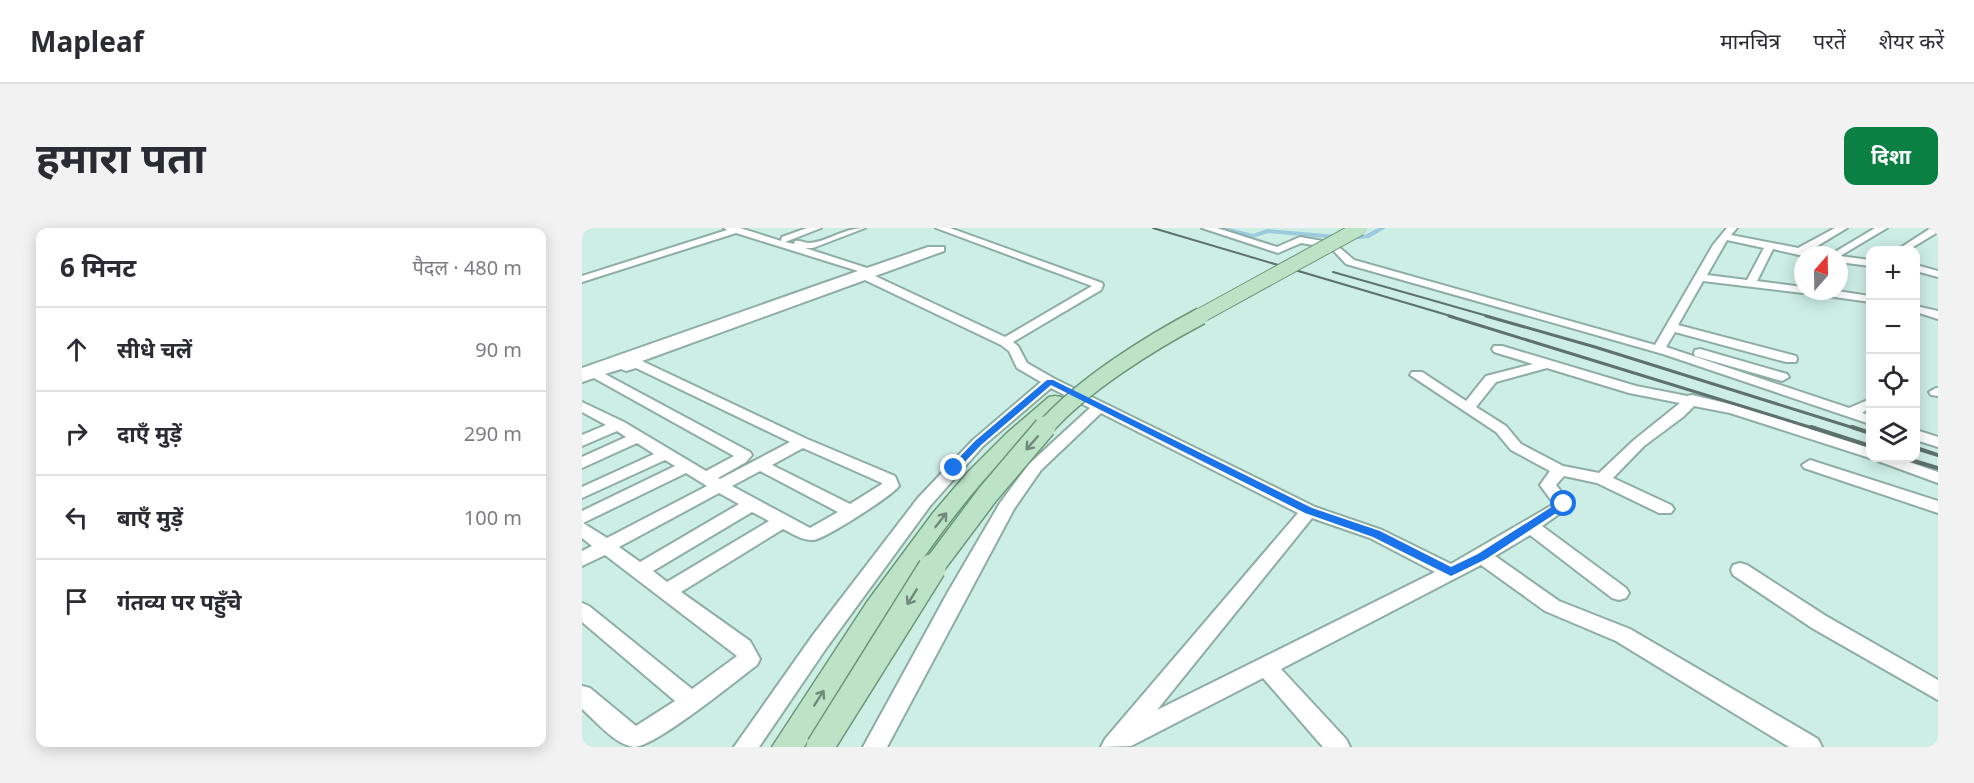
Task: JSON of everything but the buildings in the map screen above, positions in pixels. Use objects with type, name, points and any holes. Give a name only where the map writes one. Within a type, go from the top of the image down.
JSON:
[{"type":"main road","points":[[787,747],[886,595],[934,528],[993,455],[1036,416],[1097,366],[1117,353],[1344,228]]},
{"type":"main road","points":[[820,747],[920,585],[988,494],[1049,423],[1086,390],[1169,333],[1360,228]]},
{"type":"street","points":[[767,237],[794,228]]},
{"type":"street","points":[[789,242],[816,228]]},
{"type":"street","points":[[789,242],[835,228]]},
{"type":"street","points":[[582,279],[737,229],[810,246],[860,228]]},
{"type":"street","points":[[941,228],[1098,285],[1005,342]]},
{"type":"street","points":[[1207,228],[1278,250],[1300,240],[1334,246],[1350,262],[1782,378]]},
{"type":"street","points":[[1810,246],[1842,228]]},
{"type":"street","points":[[1848,248],[1882,228]]},
{"type":"street","points":[[1909,246],[1937,230]]},
{"type":"street","points":[[1661,347],[1700,277],[1729,233],[1794,251]]},
{"type":"street","points":[[582,384],[598,372],[970,239]]},
{"type":"street","points":[[789,242],[858,266],[864,269],[865,275]]},
{"type":"street","points":[[1751,283],[1770,246]]},
{"type":"street","points":[[1848,260],[1866,262]]},
{"type":"street","points":[[1920,269],[1938,274]]},
{"type":"street","points":[[582,378],[865,275],[1005,342],[1014,349],[1022,365],[1099,407],[1309,510],[1386,538],[1451,572]]},
{"type":"street","points":[[1700,277],[1794,286]]},
{"type":"street","points":[[1848,295],[1866,298]]},
{"type":"street","points":[[1920,310],[1938,315]]},
{"type":"street","points":[[1671,327],[1791,359]]},
{"type":"street","points":[[1661,347],[1866,419]]},
{"type":"street","points":[[1498,349],[1634,390],[1692,399],[1752,414],[1866,452]]},
{"type":"street","points":[[582,361],[744,455],[712,482],[582,559]]},
{"type":"street","points":[[582,372],[598,372],[637,363],[891,483],[888,489],[851,512],[813,534],[806,533],[685,467],[619,425],[582,406]]},
{"type":"street","points":[[1468,408],[1491,379],[1546,363]]},
{"type":"street","points":[[1417,375],[1500,429],[1516,447],[1558,470],[1602,479],[1665,509]]},
{"type":"street","points":[[746,747],[820,641],[924,502],[978,443],[1050,382]]},
{"type":"street","points":[[1602,479],[1639,443],[1677,414],[1692,399]]},
{"type":"street","points":[[1851,413],[1866,405]]},
{"type":"street","points":[[875,747],[1006,507],[1035,467],[1099,407]]},
{"type":"street","points":[[582,420],[597,414]]},
{"type":"street","points":[[582,441],[619,425]]},
{"type":"street","points":[[1920,436],[1938,442]]},
{"type":"street","points":[[582,463],[638,437]]},
{"type":"street","points":[[712,482],[760,465],[802,442]]},
{"type":"street","points":[[582,493],[666,454]]},
{"type":"street","points":[[1895,462],[1938,477]]},
{"type":"street","points":[[760,465],[851,512]]},
{"type":"street","points":[[1810,465],[1938,507]]},
{"type":"street","points":[[582,518],[685,467]]},
{"type":"street","points":[[1115,745],[1482,556],[1564,504],[1548,485],[1559,472],[1558,470]]},
{"type":"street","points":[[639,571],[752,504]]},
{"type":"street","points":[[1115,745],[1309,510]]},
{"type":"street","points":[[667,591],[783,521]]},
{"type":"street","points":[[1530,526],[1619,592]]},
{"type":"street","points":[[582,529],[743,647],[749,659],[653,730],[632,737],[582,695]]},
{"type":"street","points":[[1482,556],[1552,606],[1623,635],[1810,747]]},
{"type":"street","points":[[1740,570],[1819,622],[1938,691]]},
{"type":"street","points":[[582,611],[692,702]]},
{"type":"street","points":[[1266,667],[1338,747]]},
{"type":"waterway","points":[[1221,228],[1253,236],[1267,231],[1349,238],[1367,237],[1383,228]]},
{"type":"railway","points":[[1153,228],[1454,317]]},
{"type":"railway","points":[[1333,272],[1491,317]]},
{"type":"railway","points":[[1449,316],[1816,429]]},
{"type":"railway","points":[[1486,316],[1595,347],[1857,429]]},
{"type":"railway","points":[[1811,427],[1866,445]]},
{"type":"railway","points":[[1852,427],[1866,432]]},
{"type":"railway","points":[[1920,449],[1938,455]]},
{"type":"railway","points":[[1918,462],[1938,468]]},
{"type":"route","points":[[954,468],[978,443],[1050,382],[1309,510],[1376,534],[1451,572],[1482,556],[1564,504]]}]
